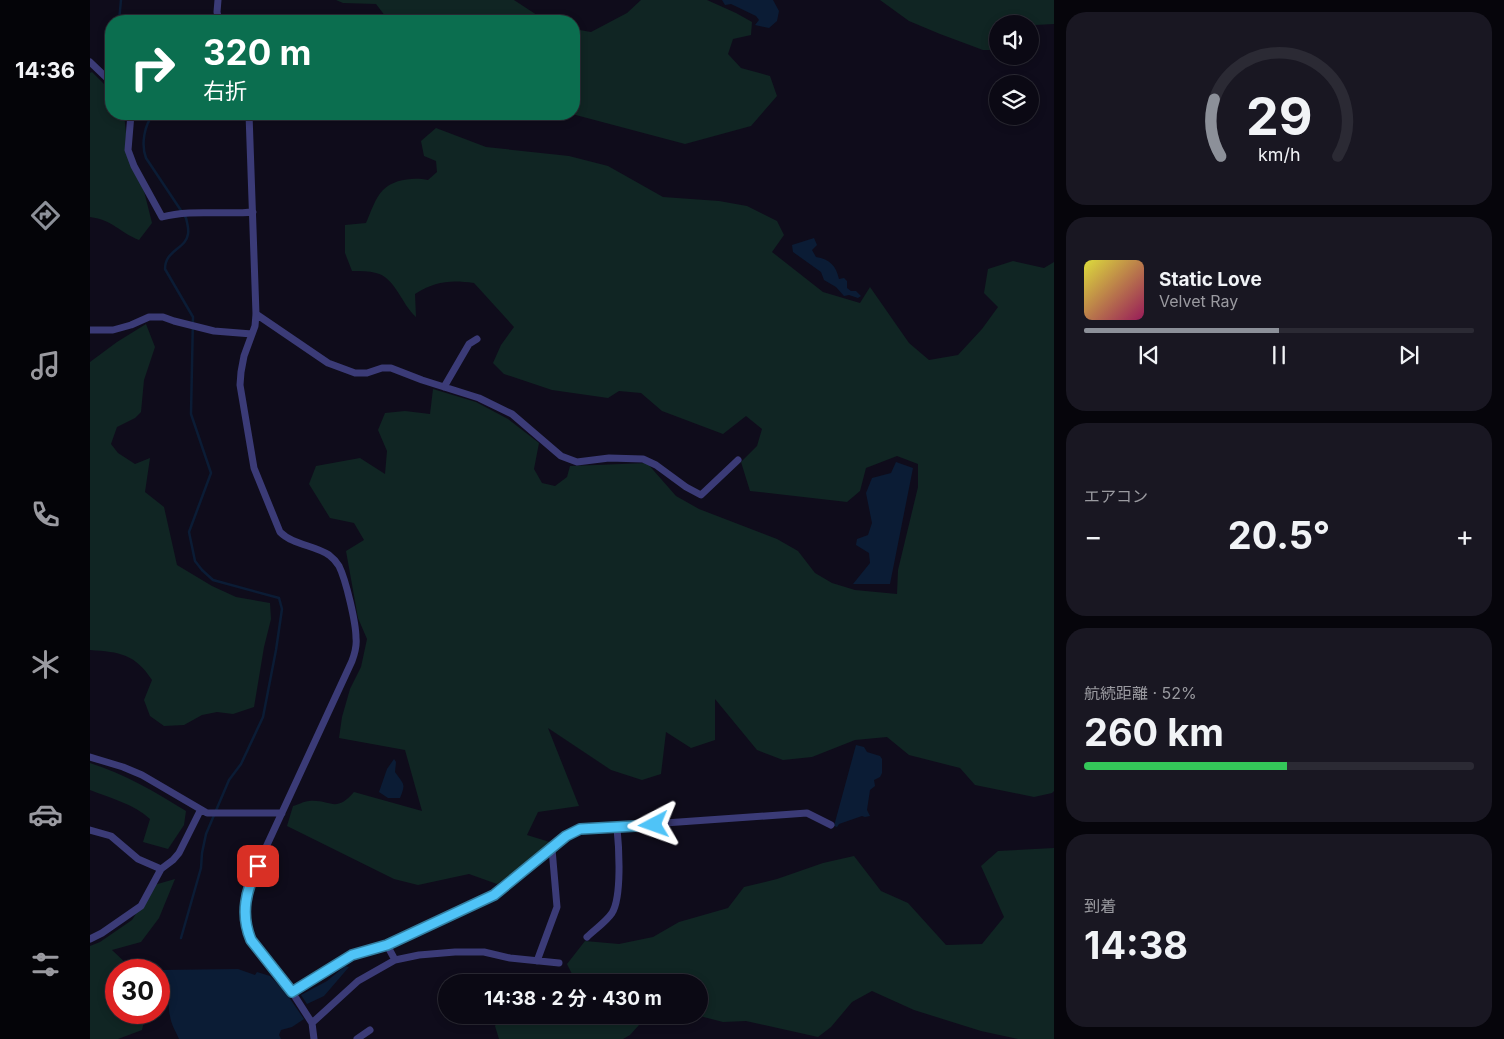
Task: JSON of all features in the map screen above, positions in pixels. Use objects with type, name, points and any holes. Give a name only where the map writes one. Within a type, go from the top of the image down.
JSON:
[{"type":"street","points":[[218,0],[218,15]]},
{"type":"street","points":[[90,62],[105,76]]},
{"type":"street","points":[[130,120],[128,150],[134,166],[162,217],[186,212],[232,214],[253,212]]},
{"type":"street","points":[[249,120],[256,314],[255,326],[244,356],[240,385],[254,468],[280,532],[292,541],[320,550],[335,560],[340,568],[354,618],[356,637],[356,650],[352,661],[249,884],[246,900],[245,915],[251,940],[292,992],[312,1023],[314,1039]]},
{"type":"street","points":[[256,314],[328,363],[355,373],[367,373],[382,368],[391,368],[444,388],[479,398],[512,414],[561,456],[577,462],[609,458],[643,459],[656,465],[686,487],[701,495],[738,460]]},
{"type":"street","points":[[90,330],[113,330],[132,325],[149,317],[163,317],[196,327],[252,334]]},
{"type":"street","points":[[444,388],[469,344],[477,339]]},
{"type":"street","points":[[90,757],[123,767],[142,776],[200,811],[214,814],[282,813]]},
{"type":"street","points":[[90,939],[141,906],[161,869],[173,860],[178,853],[200,811]]},
{"type":"street","points":[[292,992],[352,955],[387,945],[494,895],[566,836],[580,829],[617,828],[807,813],[831,825]]},
{"type":"street","points":[[587,937],[612,914],[617,902],[619,846],[617,828]]},
{"type":"street","points":[[90,830],[111,836],[138,859],[161,869]]},
{"type":"street","points":[[537,961],[557,907],[552,848]]},
{"type":"street","points":[[387,945],[395,960]]},
{"type":"street","points":[[312,1023],[358,981],[395,960],[419,955],[484,952],[510,958],[559,963]]},
{"type":"street","points":[[357,1039],[370,1030]]},
{"type":"green space","points":[[336,0],[514,0],[537,15],[384,15],[376,4],[343,3]]},
{"type":"green space","points":[[641,0],[707,0],[736,13],[752,22],[751,35],[733,39],[728,54],[741,68],[770,76],[777,96],[751,126],[685,144],[580,116],[580,30],[591,32],[627,13]]},
{"type":"green space","points":[[880,0],[1054,0],[1054,24],[1039,25],[1039,15],[989,15],[989,50],[983,50],[909,21]]},
{"type":"green space","points":[[92,72],[105,85],[105,120],[125,120],[127,142],[142,183],[152,223],[139,240],[110,223],[90,217],[90,73]]},
{"type":"green space","points":[[436,128],[486,147],[569,156],[608,166],[663,197],[719,201],[747,206],[777,221],[784,235],[772,252],[823,292],[860,303],[870,287],[909,343],[929,360],[958,355],[982,329],[998,307],[984,293],[988,269],[1013,261],[1044,268],[1054,262],[1054,791],[1052,793],[1034,797],[975,785],[960,768],[909,755],[887,737],[855,740],[812,757],[783,760],[757,750],[715,699],[715,740],[691,748],[666,732],[661,774],[642,780],[611,770],[548,728],[579,806],[538,812],[527,835],[556,844],[497,884],[469,874],[418,885],[394,879],[287,826],[293,806],[309,801],[337,804],[348,799],[354,792],[422,811],[405,750],[339,738],[342,717],[350,689],[361,667],[367,639],[358,618],[346,551],[364,540],[354,523],[330,518],[309,484],[316,466],[360,458],[385,474],[387,451],[378,430],[385,413],[405,411],[430,414],[433,389],[476,402],[508,419],[539,443],[534,469],[542,483],[555,486],[567,477],[570,466],[647,463],[676,496],[699,509],[777,539],[798,551],[815,573],[832,583],[855,590],[897,594],[898,570],[918,487],[918,464],[897,456],[866,468],[860,491],[847,502],[750,491],[741,462],[757,446],[762,429],[746,416],[723,434],[662,411],[641,393],[619,391],[608,398],[552,390],[504,374],[493,363],[501,345],[514,327],[474,283],[437,284],[415,294],[416,317],[393,286],[383,276],[370,272],[352,271],[345,253],[345,225],[366,223],[378,197],[383,190],[393,183],[404,180],[428,180],[437,172],[436,161],[424,156],[421,141]]},
{"type":"green space","points":[[146,324],[155,347],[144,380],[141,412],[135,418],[117,427],[111,444],[118,453],[135,464],[150,458],[145,492],[164,507],[177,565],[212,586],[236,597],[270,603],[271,619],[264,647],[254,707],[233,714],[217,712],[202,715],[184,725],[164,726],[150,716],[144,700],[152,680],[146,671],[133,660],[110,652],[90,650],[90,362]]},
{"type":"green space","points":[[90,763],[128,778],[186,811],[184,825],[168,849],[143,842],[150,819],[144,814],[122,802],[90,790]]},
{"type":"green space","points":[[1054,848],[1054,1039],[1018,1039],[981,1031],[914,1010],[872,991],[852,1002],[831,1027],[818,1037],[746,1021],[723,1022],[708,1018],[708,974],[572,974],[567,964],[585,941],[619,944],[653,937],[679,922],[728,908],[744,887],[777,879],[823,863],[854,856],[881,891],[908,903],[946,945],[982,944],[1004,917],[981,866],[998,851]]},
{"type":"green space","points":[[175,879],[159,918],[141,942],[112,950],[122,959],[105,959],[105,1024],[143,1024],[142,1030],[118,1039],[90,1039],[90,946],[100,942],[132,920],[154,885]]},
{"type":"green space","points":[[496,1024],[640,1024],[630,1035],[623,1039],[499,1039]]},
{"type":"water","points":[[722,0],[773,0],[779,11],[777,21],[769,28],[755,25],[759,20],[756,16],[731,4],[725,5]]},
{"type":"water","points":[[814,238],[817,245],[812,250],[816,257],[825,259],[832,264],[839,279],[844,278],[847,281],[847,288],[851,291],[856,291],[861,296],[858,298],[849,295],[844,296],[836,287],[824,280],[821,272],[793,252],[792,245]]},
{"type":"water","points":[[896,462],[913,468],[890,584],[853,584],[870,563],[869,553],[856,545],[857,539],[868,535],[872,523],[866,493],[872,478],[891,473]]},
{"type":"water","points":[[856,745],[864,747],[867,752],[880,756],[882,759],[882,773],[880,777],[874,780],[875,786],[870,790],[867,810],[870,816],[862,816],[839,824],[837,827],[834,826]]},
{"type":"water","points":[[394,759],[396,762],[395,772],[403,784],[403,789],[400,798],[388,798],[379,792],[387,769]]},
{"type":"water","points":[[345,966],[349,967],[324,996],[307,1004],[301,995],[327,981]]},
{"type":"water","points":[[238,969],[255,975],[257,972],[270,976],[284,990],[304,1019],[292,1027],[281,1030],[279,1035],[281,1039],[179,1039],[172,1025],[170,1015],[170,970]]},
{"type":"waterway","points":[[120,15],[121,0]]},
{"type":"waterway","points":[[150,120],[144,135],[144,153],[186,218],[188,226],[184,243],[168,258],[165,269],[193,317],[191,414],[211,473],[189,532],[195,561],[213,580],[279,598],[282,609],[263,717],[241,764],[229,780],[206,834],[201,868],[181,938]]},
{"type":"route","points":[[258,866],[249,884],[246,900],[245,915],[247,929],[251,940],[292,992],[303,987],[337,963],[352,955],[387,945],[494,895],[566,836],[580,829],[654,825]]}]
